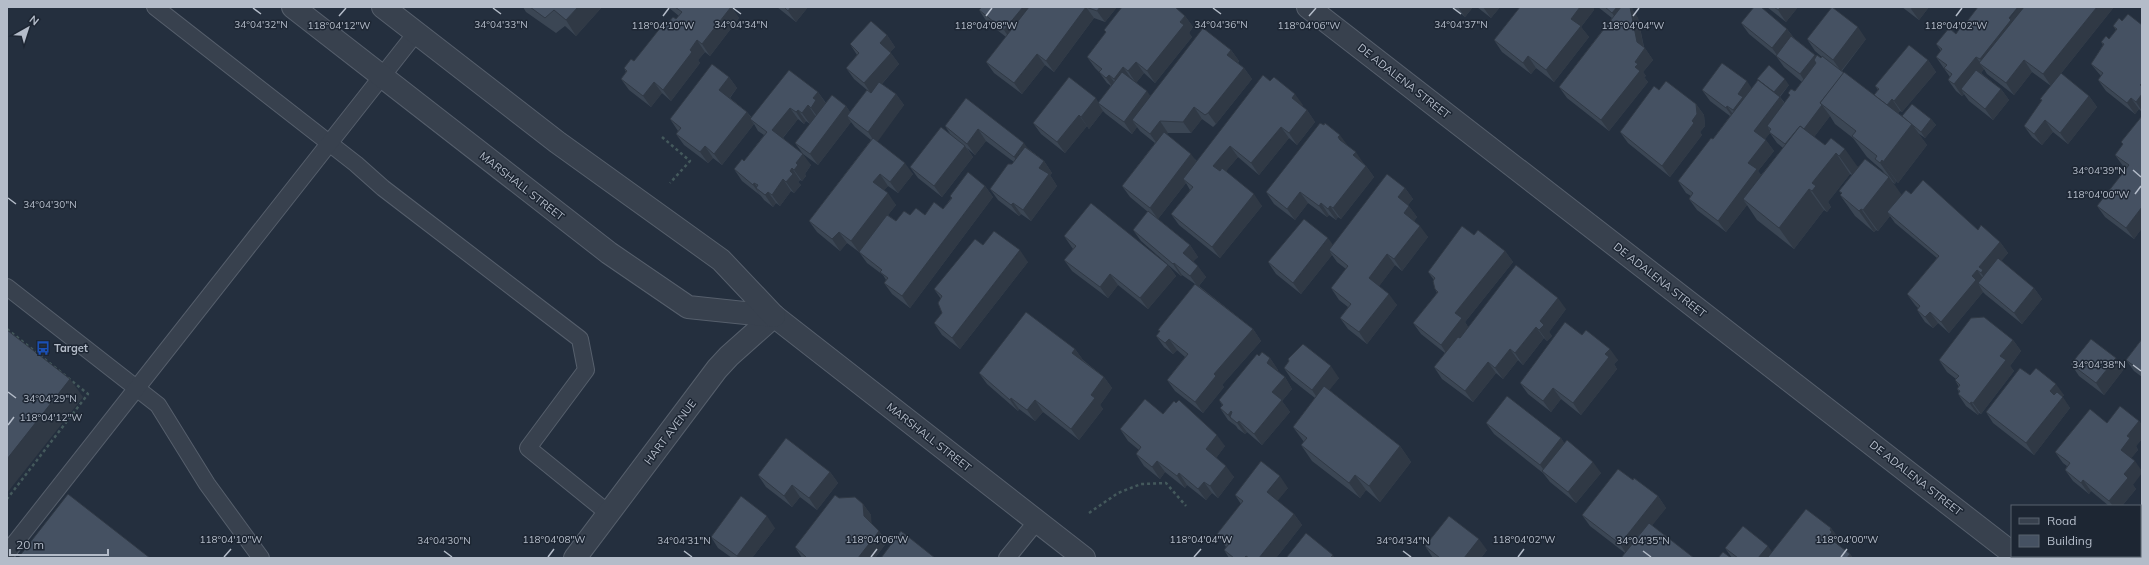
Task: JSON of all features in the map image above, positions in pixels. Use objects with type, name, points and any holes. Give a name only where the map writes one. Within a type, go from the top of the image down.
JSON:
[{"type":"street","name":"MARSHALL STREET","points":[[293,7],[609,253],[688,307],[774,316]]},
{"type":"street","name":"MARSHALL STREET","points":[[382,7],[567,149],[721,260],[774,316],[1084,558]]},
{"type":"street","name":"DE ADALENA STREET","points":[[1308,7],[2011,552]]},
{"type":"street","name":"HART AVENUE","points":[[575,558],[717,369],[729,356],[774,316]]},
{"type":"lane","points":[[155,7],[383,188],[580,339],[586,370],[528,448],[608,513]]},
{"type":"lane","points":[[7,554],[328,143],[416,33]]},
{"type":"lane","points":[[7,287],[158,405],[206,484],[261,558]]},
{"type":"lane","points":[[1007,558],[1037,521]]},
{"type":"path","points":[[662,137],[690,161],[670,183]]},
{"type":"path","points":[[7,329],[88,394],[7,499]]},
{"type":"path","points":[[1089,513],[1118,493],[1141,484],[1166,483],[1186,506]]},
{"type":"building","points":[[530,7],[578,7],[566,20],[554,10],[545,18]]},
{"type":"building","points":[[675,7],[731,7],[702,44],[697,40],[690,50],[692,52],[663,90],[654,82],[643,96],[621,79],[627,71],[624,68],[631,59],[634,61],[661,27],[663,29],[673,17],[676,19],[682,12]]},
{"type":"building","points":[[784,7],[791,7],[788,11]]},
{"type":"building","points":[[982,7],[1023,7],[1004,30],[979,10]]},
{"type":"building","points":[[1029,7],[1086,7],[1046,61],[1037,54],[1014,83],[986,62]]},
{"type":"building","points":[[1086,7],[1100,7],[1097,11]]},
{"type":"building","points":[[1122,7],[1175,7],[1185,16],[1180,22],[1184,25],[1147,71],[1136,62],[1128,71],[1123,67],[1114,79],[1109,75],[1106,78],[1099,72],[1102,69],[1087,57],[1106,32],[1104,30]]},
{"type":"building","points":[[1520,7],[1580,7],[1571,19],[1581,26],[1546,70],[1528,56],[1523,63],[1494,40]]},
{"type":"building","points":[[1605,7],[1617,7],[1612,13]]},
{"type":"building","points":[[1621,7],[1630,7],[1637,42],[1645,48],[1635,62],[1638,64],[1635,67],[1640,71],[1601,120],[1559,87]]},
{"type":"building","points":[[1754,7],[1761,7],[1787,29],[1772,48],[1741,23]]},
{"type":"building","points":[[1774,7],[1781,7],[1778,10]]},
{"type":"building","points":[[1832,7],[1858,27],[1833,60],[1807,39]]},
{"type":"building","points":[[1978,7],[2018,7],[2009,18],[2011,20],[1980,59],[1976,57],[1954,84],[1948,80],[1952,74],[1944,68],[1947,65],[1936,57],[1942,49],[1936,44],[1949,28],[1956,34],[1960,28],[1958,26],[1961,22],[1963,24],[1968,20]]},
{"type":"building","points":[[2024,7],[2097,7],[2043,74],[2024,60],[2006,83],[1979,63]]},
{"type":"building","points":[[2128,14],[2142,25],[2142,83],[2140,85],[2142,86],[2142,94],[2136,102],[2131,98],[2127,103],[2098,80],[2103,73],[2091,64],[2104,44],[2101,42],[2106,36],[2109,39],[2117,29],[2113,26],[2119,18],[2122,21]]},
{"type":"building","points":[[871,21],[887,35],[880,43],[891,53],[864,83],[846,68],[859,53],[850,44]]},
{"type":"building","points":[[1203,28],[1231,50],[1227,55],[1244,68],[1208,113],[1205,115],[1194,107],[1183,122],[1160,121],[1150,134],[1132,120]]},
{"type":"building","points":[[1791,36],[1815,55],[1800,74],[1776,56]]},
{"type":"building","points":[[1909,45],[1928,60],[1894,101],[1892,99],[1887,105],[1874,95],[1879,89],[1875,86]]},
{"type":"building","points":[[1817,55],[1821,58],[1822,56],[1844,73],[1820,103],[1822,105],[1804,129],[1800,126],[1785,144],[1769,132],[1771,129],[1767,126],[1790,95],[1788,93],[1791,89],[1795,91],[1816,63],[1814,60]]},
{"type":"building","points":[[1722,63],[1747,81],[1738,94],[1743,97],[1733,110],[1727,106],[1726,108],[1702,90]]},
{"type":"building","points":[[712,64],[729,77],[719,90],[747,112],[714,154],[705,146],[700,152],[676,134],[681,128],[670,119]]},
{"type":"building","points":[[1769,65],[1785,79],[1774,92],[1757,79]]},
{"type":"building","points":[[789,70],[818,92],[813,98],[816,100],[811,108],[808,105],[802,113],[798,110],[796,112],[790,108],[772,130],[803,154],[796,163],[798,165],[794,170],[792,168],[790,171],[793,174],[786,182],[783,179],[772,195],[768,192],[765,195],[756,188],[758,185],[754,183],[753,185],[734,169],[742,159],[744,161],[767,132],[750,119]]},
{"type":"building","points":[[1976,70],[2001,89],[1985,109],[1961,89]]},
{"type":"building","points":[[1122,72],[1147,91],[1124,122],[1098,103]]},
{"type":"building","points":[[1844,72],[1912,124],[1883,162],[1882,160],[1880,163],[1875,159],[1877,156],[1852,136],[1856,131],[1820,103]]},
{"type":"building","points":[[2061,73],[2089,96],[2060,133],[2045,120],[2034,134],[2024,126],[2042,100],[2040,99]]},
{"type":"building","points":[[1263,75],[1270,81],[1274,77],[1295,94],[1292,98],[1307,110],[1289,133],[1281,127],[1251,163],[1230,146],[1213,166],[1220,171],[1222,168],[1254,194],[1212,247],[1171,214],[1193,187],[1183,179]]},
{"type":"building","points":[[1069,77],[1096,98],[1081,117],[1079,115],[1057,142],[1033,123]]},
{"type":"building","points":[[1758,80],[1780,97],[1754,131],[1766,140],[1748,163],[1757,169],[1718,221],[1689,199],[1693,193],[1678,181],[1711,138],[1713,139]]},
{"type":"building","points":[[1666,81],[1696,104],[1697,114],[1692,121],[1694,123],[1662,166],[1620,132],[1654,86],[1659,90]]},
{"type":"building","points":[[879,82],[896,94],[868,132],[847,116],[867,90],[871,93]]},
{"type":"building","points":[[832,95],[846,106],[810,154],[795,143]]},
{"type":"building","points":[[966,98],[1024,143],[1014,157],[978,129],[967,144],[945,126]]},
{"type":"building","points":[[1912,104],[1931,119],[1921,132],[1902,116]]},
{"type":"building","points":[[2142,116],[2142,207],[2126,228],[2097,206],[2129,165],[2115,155],[2123,144],[2121,142]]},
{"type":"building","points":[[1320,123],[1324,125],[1325,123],[1340,135],[1338,137],[1340,140],[1356,152],[1353,155],[1366,166],[1333,208],[1330,206],[1328,209],[1321,203],[1319,206],[1300,192],[1287,209],[1266,192]]},
{"type":"building","points":[[1800,126],[1825,145],[1831,138],[1845,149],[1839,156],[1836,153],[1812,183],[1816,186],[1812,191],[1809,189],[1779,228],[1743,199]]},
{"type":"building","points":[[941,127],[965,146],[934,186],[910,167]]},
{"type":"building","points":[[1164,132],[1191,154],[1150,208],[1122,186]]},
{"type":"building","points":[[873,138],[905,163],[890,182],[880,174],[873,182],[888,193],[851,241],[839,232],[832,239],[809,221]]},
{"type":"building","points":[[1025,147],[1044,161],[1039,168],[1049,174],[1023,210],[1013,203],[1011,205],[990,189],[1008,164],[1012,164]]},
{"type":"building","points":[[1865,159],[1889,177],[1863,210],[1861,209],[1859,211],[1840,195],[1842,193],[1839,191]]},
{"type":"building","points":[[968,172],[985,186],[902,296],[884,283],[888,278],[880,272],[882,270],[859,252],[887,215],[896,221],[904,211],[910,215],[916,208],[925,215],[934,202],[943,209],[952,198],[950,196]]},
{"type":"building","points":[[1387,174],[1405,188],[1398,197],[1409,206],[1404,213],[1420,226],[1394,259],[1387,254],[1369,278],[1389,294],[1359,332],[1340,318],[1351,304],[1331,288],[1348,266],[1329,250]]},
{"type":"building","points":[[1923,180],[1978,230],[1981,225],[2000,242],[1979,267],[1983,270],[1981,273],[1977,270],[1972,276],[1976,280],[1941,322],[1930,312],[1925,317],[1917,310],[1920,306],[1907,294],[1939,256],[1887,212],[1906,190],[1911,194]]},
{"type":"building","points":[[1091,203],[1168,265],[1140,298],[1110,274],[1100,287],[1064,260],[1076,246],[1064,236]]},
{"type":"building","points":[[1148,211],[1190,245],[1183,253],[1198,266],[1190,276],[1174,263],[1173,264],[1133,230]]},
{"type":"building","points":[[1304,219],[1328,238],[1293,283],[1268,262]]},
{"type":"building","points":[[1462,226],[1474,235],[1478,230],[1505,251],[1455,313],[1462,318],[1441,345],[1413,323],[1438,292],[1435,289],[1433,281],[1435,278],[1428,272]]},
{"type":"building","points":[[994,231],[1020,250],[952,338],[934,323],[942,313],[938,303],[942,296],[934,289],[975,239],[983,245]]},
{"type":"building","points":[[1998,258],[2034,288],[2014,313],[1978,283]]},
{"type":"building","points":[[1516,265],[1558,298],[1540,321],[1544,325],[1539,330],[1536,327],[1515,353],[1510,349],[1495,368],[1488,362],[1465,391],[1434,367],[1458,337],[1460,338]]},
{"type":"building","points":[[1195,284],[1253,329],[1214,374],[1216,376],[1195,402],[1167,380],[1188,354],[1169,339],[1165,343],[1156,336],[1160,331],[1158,330]]},
{"type":"building","points":[[1026,312],[1075,349],[1072,353],[1104,377],[1091,395],[1095,398],[1071,429],[1035,400],[1027,410],[1011,398],[1010,400],[979,373]]},
{"type":"building","points":[[1984,317],[2013,340],[2000,356],[2006,360],[1973,403],[1971,402],[1970,404],[1958,394],[1960,391],[1957,389],[1960,385],[1955,380],[1959,376],[1939,360],[1971,318]]},
{"type":"building","points":[[1565,322],[1582,335],[1586,330],[1610,349],[1605,354],[1609,357],[1573,403],[1553,388],[1543,401],[1520,383]]},
{"type":"building","points":[[7,330],[70,379],[7,459]]},
{"type":"building","points":[[2091,339],[2116,358],[2096,383],[2071,364]]},
{"type":"building","points":[[2142,339],[2142,372],[2126,360]]},
{"type":"building","points":[[1303,344],[1331,366],[1312,390],[1284,368],[1289,361],[1288,359]]},
{"type":"building","points":[[1262,352],[1270,358],[1267,363],[1285,377],[1272,392],[1282,400],[1254,434],[1239,421],[1237,423],[1230,417],[1231,411],[1228,415],[1220,408],[1223,405],[1219,400],[1257,354],[1259,356]]},
{"type":"building","points":[[2020,368],[2030,375],[2036,368],[2056,384],[2050,391],[2054,395],[2057,392],[2063,397],[2026,443],[1986,412]]},
{"type":"building","points":[[1324,386],[1400,446],[1369,486],[1355,475],[1349,483],[1301,445],[1307,438],[1293,427]]},
{"type":"building","points":[[1507,396],[1561,438],[1540,465],[1486,423]]},
{"type":"building","points":[[1145,399],[1163,414],[1174,401],[1176,403],[1179,400],[1217,435],[1206,449],[1226,466],[1210,486],[1204,482],[1198,489],[1179,473],[1177,476],[1157,461],[1152,467],[1136,454],[1141,447],[1120,429]]},
{"type":"building","points":[[2120,406],[2139,421],[2127,436],[2130,438],[2121,450],[2135,461],[2124,474],[2128,478],[2109,501],[2083,480],[2081,483],[2065,470],[2070,463],[2055,452],[2090,409],[2107,423]]},
{"type":"building","points":[[786,438],[830,472],[809,498],[792,485],[784,496],[758,475]]},
{"type":"building","points":[[1567,440],[1593,462],[1568,492],[1542,471]]},
{"type":"building","points":[[1261,461],[1280,476],[1267,492],[1294,514],[1259,558],[1249,558],[1246,556],[1244,558],[1234,558],[1224,550],[1229,544],[1217,534],[1243,501],[1235,495]]},
{"type":"building","points":[[1618,469],[1633,480],[1634,478],[1658,496],[1620,544],[1582,515]]},
{"type":"building","points":[[68,494],[150,558],[18,558]]},
{"type":"building","points":[[835,495],[839,498],[855,497],[863,504],[864,516],[879,531],[858,558],[807,558],[795,547]]},
{"type":"building","points":[[741,496],[767,516],[737,556],[711,537]]},
{"type":"building","points":[[1806,509],[1831,528],[1830,530],[1832,532],[1828,537],[1850,554],[1847,558],[1768,557]]},
{"type":"building","points":[[2142,510],[2142,530],[2141,530]]},
{"type":"building","points":[[1449,516],[1479,539],[1464,558],[1440,558],[1425,546]]},
{"type":"building","points":[[1649,523],[1694,558],[1621,558]]},
{"type":"building","points":[[1743,526],[1768,546],[1758,558],[1738,558],[1725,548]]},
{"type":"building","points":[[901,531],[935,558],[881,558]]},
{"type":"building","points":[[1306,533],[1333,555],[1330,558],[1286,558]]},
{"type":"building","points":[[1723,552],[1731,558],[1718,558]]},
{"type":"place","name":"Target","points":[[43,348]]}]
